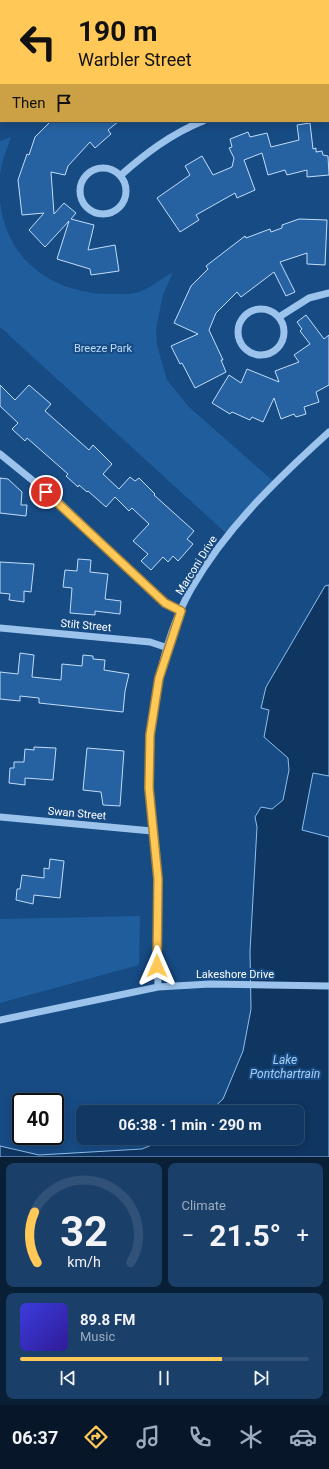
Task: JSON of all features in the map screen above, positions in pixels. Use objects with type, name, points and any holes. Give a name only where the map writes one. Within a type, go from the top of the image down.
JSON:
[{"type":"street","points":[[121,175],[145,154],[172,135],[201,122]]},
{"type":"street","points":[[101,168],[108,168],[121,175],[126,185],[126,197],[124,202],[116,210],[110,213],[99,214],[84,204],[80,188],[88,173],[101,168]]},
{"type":"street","points":[[279,317],[309,298],[329,293]]},
{"type":"street","points":[[260,309],[267,310],[279,317],[282,323],[284,336],[277,348],[265,354],[258,354],[252,353],[241,344],[238,331],[239,324],[248,313],[260,309]]},
{"type":"street","name":"Marconi Drive","points":[[158,987],[158,879],[152,831],[149,770],[150,735],[154,706],[168,648],[181,611],[191,590],[228,535],[274,482],[329,432]]},
{"type":"street","points":[[0,454],[58,501],[165,603],[181,611]]},
{"type":"street","name":"Stilt Street","points":[[0,628],[150,642],[168,648]]},
{"type":"street","name":"Swan Street","points":[[0,817],[152,831]]},
{"type":"street","name":"Lakeshore Drive","points":[[0,1020],[158,987],[190,984],[329,986]]},
{"type":"green space","points":[[11,137],[2,163],[0,176],[0,141]]},
{"type":"green space","name":"Breeze Park","points":[[0,201],[4,222],[12,240],[22,256],[35,269],[51,280],[88,292],[132,294],[148,288],[173,272],[163,295],[156,328],[157,345],[167,380],[189,407],[274,482],[228,535],[0,327]]},
{"type":"green space","points":[[140,916],[139,965],[0,1003],[0,919]]},
{"type":"water","name":"Lake Pontchartrain","points":[[329,585],[329,776],[313,773],[302,830],[329,837],[329,1157],[0,1157],[0,1146],[39,1155],[142,1149],[152,1145],[304,1145],[304,1105],[217,1105],[223,1099],[243,1051],[251,1009],[250,951],[257,827],[255,817],[261,807],[272,809],[283,800],[289,770],[288,758],[264,737],[269,710],[261,708],[266,687],[325,586]]},
{"type":"building","points":[[50,122],[118,122],[108,130],[111,134],[95,148],[90,142],[68,166],[65,175],[51,172],[54,214],[64,203],[76,213],[71,219],[94,225],[88,250],[115,245],[119,271],[91,275],[90,269],[57,259],[69,221],[45,247],[29,230],[44,213],[22,215],[18,180],[35,137]]},
{"type":"building","points":[[310,123],[313,149],[316,148],[316,152],[322,151],[323,155],[328,156],[329,175],[307,177],[307,170],[287,175],[285,170],[268,175],[262,153],[244,160],[255,190],[237,198],[235,193],[196,215],[199,220],[180,232],[157,198],[190,175],[185,166],[202,156],[213,175],[232,167],[234,158],[229,148],[232,147],[230,139],[248,132],[250,137],[267,133],[271,147],[299,140],[297,125]]},
{"type":"building","points":[[299,219],[327,220],[325,265],[307,264],[307,253],[280,262],[295,292],[286,296],[274,272],[241,297],[237,292],[216,313],[209,330],[223,360],[221,360],[226,372],[195,388],[171,346],[198,334],[174,323],[191,286],[208,269],[206,266],[245,236],[246,238],[270,229],[271,232],[282,228],[282,225]]},
{"type":"building","points":[[306,315],[324,339],[329,335],[329,385],[316,392],[319,402],[304,407],[306,414],[296,417],[294,414],[281,419],[274,398],[263,422],[252,417],[250,420],[232,412],[230,414],[212,403],[229,375],[241,383],[247,369],[279,382],[275,371],[299,362],[294,355],[310,344],[300,331],[302,329],[297,322]]},
{"type":"building","points":[[0,385],[15,400],[29,385],[51,404],[45,411],[89,450],[93,445],[112,464],[103,474],[119,489],[130,477],[135,481],[139,478],[155,494],[154,495],[194,531],[187,539],[193,544],[178,561],[173,556],[168,562],[163,557],[151,570],[141,561],[148,554],[133,541],[149,524],[132,508],[129,511],[115,497],[106,507],[88,491],[87,492],[79,485],[78,487],[66,476],[68,474],[27,438],[25,441],[12,429],[18,423],[0,406]]},
{"type":"building","points":[[0,478],[8,479],[22,492],[21,505],[27,505],[26,516],[0,513]]},
{"type":"building","points":[[78,559],[91,560],[90,572],[108,574],[105,599],[121,601],[120,614],[95,611],[95,615],[70,613],[72,588],[63,587],[65,570],[77,571]]},
{"type":"building","points":[[0,562],[34,564],[31,592],[24,591],[24,602],[9,600],[10,594],[0,593]]},
{"type":"building","points":[[20,653],[34,655],[32,677],[61,680],[62,664],[82,666],[83,655],[93,656],[93,659],[105,660],[104,670],[129,674],[125,691],[123,712],[39,703],[39,698],[20,696],[20,701],[0,699],[0,672],[18,674]]},
{"type":"building","points":[[34,747],[56,748],[53,780],[25,778],[25,785],[9,783],[10,768],[14,768],[14,762],[24,762],[25,749],[34,750]]},
{"type":"building","points":[[87,748],[124,751],[120,806],[103,805],[101,792],[83,790]]},
{"type":"building","points":[[50,859],[64,861],[60,898],[34,895],[33,904],[16,900],[17,889],[20,889],[22,875],[44,878],[44,868],[49,869]]},
{"type":"route","points":[[46,492],[58,501],[165,603],[181,611],[159,678],[150,735],[149,788],[152,831],[158,879],[157,966]]}]
